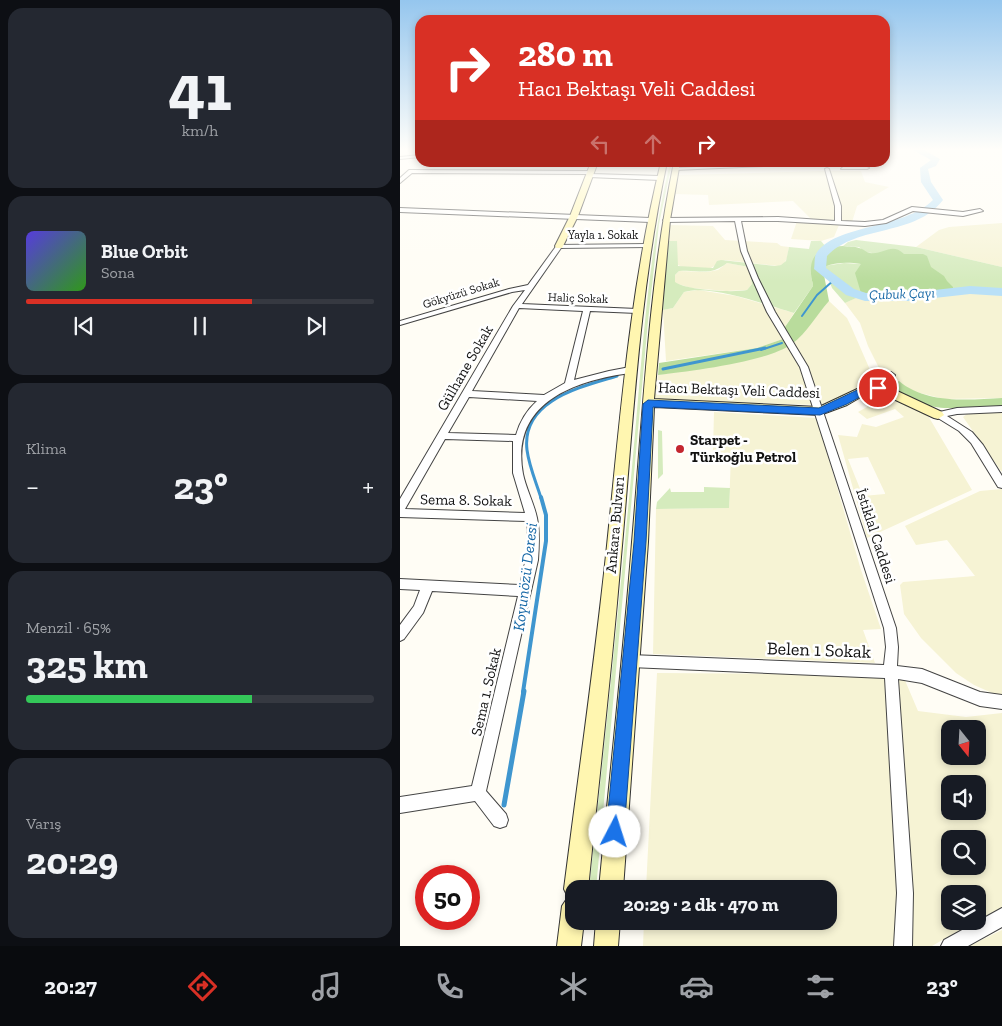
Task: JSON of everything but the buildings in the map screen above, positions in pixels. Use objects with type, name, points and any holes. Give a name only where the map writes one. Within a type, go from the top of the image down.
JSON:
[{"type":"main road","points":[[559,246],[583,193]]},
{"type":"main road","name":"Ankara Bulvarı","points":[[577,880],[602,662],[630,370],[646,246],[656,193]]},
{"type":"main road","name":"Ankara Bulvarı","points":[[611,880],[640,542],[648,404],[669,193]]},
{"type":"main road","points":[[870,387],[890,393],[938,415]]},
{"type":"main road","name":"Hacı Bektaşı Veli Caddesi","points":[[648,404],[820,411],[843,402],[870,387]]},
{"type":"main road","points":[[569,946],[571,930]]},
{"type":"main road","points":[[606,946],[607,930]]},
{"type":"street","points":[[834,193],[838,206],[838,222]]},
{"type":"street","points":[[400,210],[650,220]]},
{"type":"street","points":[[666,220],[796,219],[880,222],[906,211],[925,210],[963,214],[980,212]]},
{"type":"street","name":"İstiklal Caddesi","points":[[738,219],[744,251],[750,266],[771,312],[804,367],[886,613],[892,647],[890,658],[904,893],[903,946]]},
{"type":"street","name":"Yayla 1. Sokak","points":[[559,246],[646,246]]},
{"type":"street","name":"Gülhane Sokak","points":[[400,508],[518,306],[559,246]]},
{"type":"street","name":"Gökyüzü Sokak","points":[[400,323],[510,290],[530,287]]},
{"type":"street","name":"Haliç Sokak","points":[[518,306],[637,311]]},
{"type":"street","points":[[568,385],[587,309]]},
{"type":"street","name":"Sema 1. Sokak","points":[[478,793],[532,560],[534,529],[532,517],[520,484],[517,467],[518,438],[525,419],[543,398],[568,385],[598,376],[630,370]]},
{"type":"street","points":[[870,387],[891,375]]},
{"type":"street","points":[[466,394],[543,398]]},
{"type":"street","points":[[938,415],[957,411],[1002,409]]},
{"type":"street","points":[[938,415],[963,429],[980,449],[1002,484]]},
{"type":"street","points":[[442,436],[518,438]]},
{"type":"street","name":"Sema 8. Sokak","points":[[400,514],[532,517]]},
{"type":"street","points":[[400,584],[526,591]]},
{"type":"street","points":[[400,635],[419,609],[428,586]]},
{"type":"street","name":"Belen 1 Sokak","points":[[630,661],[892,672],[922,676],[980,699],[1002,702]]},
{"type":"street","points":[[400,805],[478,793],[500,820]]},
{"type":"street","points":[[950,946],[1002,917]]},
{"type":"shaded area","points":[[879,193],[857,206],[852,222],[811,219],[793,201],[709,205],[708,195],[674,194]]},
{"type":"shaded area","points":[[797,221],[839,225],[834,237],[821,241],[791,239]]},
{"type":"shaded area","points":[[1002,223],[1002,267],[916,247],[939,230],[949,227]]},
{"type":"shaded area","points":[[669,225],[713,226],[725,240],[777,243],[781,246],[789,247],[787,258],[784,264],[778,266],[725,260],[709,269],[682,267],[676,264],[677,241],[668,241]]},
{"type":"shaded area","points":[[727,263],[749,267],[752,284],[747,290],[726,291],[691,288],[675,283],[675,275],[679,271],[707,272],[718,270]]},
{"type":"shaded area","points":[[698,290],[736,296],[794,313],[785,327],[783,339],[757,348],[666,361],[663,310],[673,308],[684,292]]},
{"type":"shaded area","points":[[973,291],[1002,294],[1002,398],[944,399],[906,388],[879,368],[868,346],[860,323],[845,303],[855,298],[892,299]]},
{"type":"shaded area","points":[[829,301],[847,318],[850,324],[874,379],[868,385],[822,405],[654,401],[658,375],[738,362],[778,351],[796,340]]},
{"type":"shaded area","points":[[880,392],[927,414],[972,490],[867,538],[838,435],[857,437],[862,424],[876,427],[904,417],[895,409],[867,419],[858,412],[874,403],[879,407],[890,401]],"holes":[[[868,457],[885,493],[863,496],[848,459]]]},
{"type":"shaded area","points":[[714,412],[817,418],[861,570],[881,629],[863,630],[875,663],[653,654],[656,509],[729,508],[731,455],[718,454],[713,450]]},
{"type":"shaded area","points":[[1002,412],[1001,471],[963,417],[967,414]]},
{"type":"shaded area","points":[[1002,489],[1002,695],[999,696],[974,685],[956,673],[921,638],[904,614],[900,585],[903,582],[975,576],[947,540],[916,545],[905,526],[980,491]]},
{"type":"shaded area","points":[[657,673],[811,674],[904,678],[918,711],[966,717],[1002,713],[1002,909],[986,916],[986,885],[941,885],[941,930],[960,930],[932,946],[643,946],[644,930],[837,930],[837,880],[646,880]]},
{"type":"shaded area","points":[[1002,930],[1002,946],[969,946]]},
{"type":"green space","points":[[663,193],[666,193],[659,224],[648,321],[597,880],[590,880],[622,572],[646,314],[655,238]]},
{"type":"green space","points":[[856,240],[916,247],[1002,267],[1002,294],[973,291],[892,299],[856,298],[845,303],[832,288],[824,266],[844,263],[860,264],[872,253],[865,252],[859,247],[843,246],[848,242]]},
{"type":"green space","points":[[668,241],[677,241],[678,266],[713,268],[717,261],[721,260],[781,265],[786,261],[789,247],[809,249],[811,241],[821,241],[826,247],[817,255],[813,262],[811,276],[813,286],[794,313],[739,296],[695,290],[684,292],[673,308],[663,310]],"holes":[[[727,263],[749,267],[752,284],[747,290],[710,290],[688,287],[675,282],[675,275],[679,271],[704,272],[715,270]]]},
{"type":"green space","points":[[843,246],[857,247],[870,253],[895,249],[904,254],[923,254],[927,256],[931,267],[944,276],[953,289],[926,296],[903,288],[896,291],[897,299],[881,295],[866,295],[861,293],[855,273],[861,264],[842,263],[828,265],[824,267],[824,275],[829,301],[792,344],[765,356],[747,361],[658,375],[659,363],[757,348],[783,339],[785,327],[813,286],[811,266],[816,255],[824,249]]},
{"type":"green space","points":[[899,381],[922,394],[934,397],[962,400],[1002,398],[1002,406],[934,407],[907,396],[892,386]]},
{"type":"green space","points":[[658,430],[662,431],[663,474],[658,479]]},
{"type":"green space","points":[[704,487],[730,488],[729,508],[656,509],[657,502],[670,488],[671,492],[704,492]]},
{"type":"waterway","name":"Çubuk Çayı","points":[[933,193],[938,200],[928,211],[911,219],[848,237],[831,245],[821,255],[820,269],[850,292],[865,297],[908,297],[970,290],[1002,292]]},
{"type":"waterway","name":"Koyunözü Deresi","points":[[802,316],[817,295],[834,280]]},
{"type":"waterway","name":"Koyunözü Deresi","points":[[761,350],[782,343]]},
{"type":"waterway","name":"Koyunözü Deresi","points":[[663,369],[765,348]]},
{"type":"waterway","name":"Koyunözü Deresi","points":[[541,498],[527,450],[528,433],[533,419],[556,398],[587,385],[617,376]]},
{"type":"waterway","name":"Koyunözü Deresi","points":[[523,692],[546,541],[546,515],[541,497]]},
{"type":"waterway","name":"Koyunözü Deresi","points":[[504,805],[524,691]]},
{"type":"place","name":"Starpet - Türkoğlu Petrol","points":[[680,449]]},
{"type":"route","points":[[615,832],[640,542],[648,404],[820,411],[843,402],[870,387],[878,388]]}]
